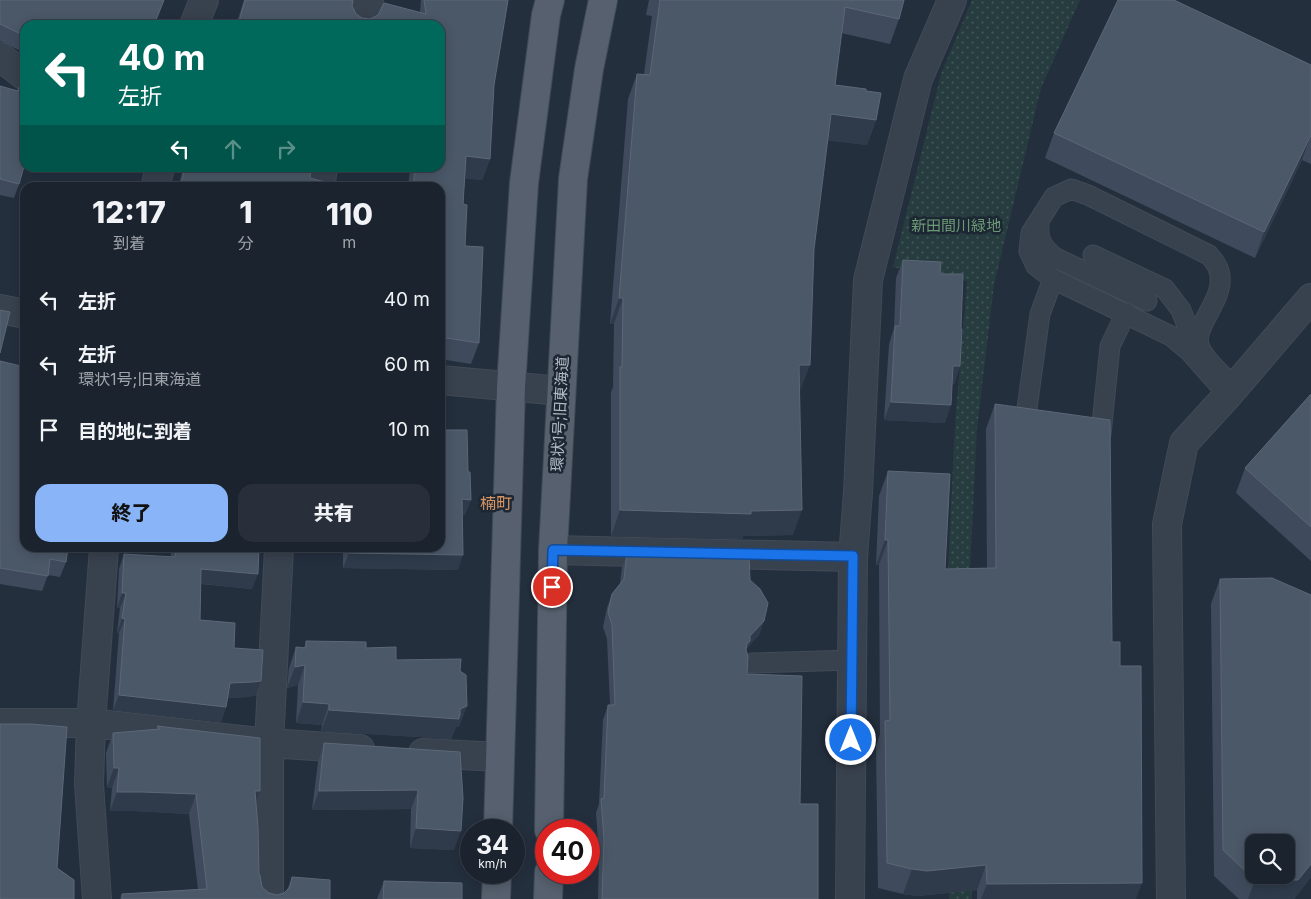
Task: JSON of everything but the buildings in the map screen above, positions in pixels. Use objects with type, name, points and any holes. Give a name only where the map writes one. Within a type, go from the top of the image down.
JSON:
[{"type":"main road","points":[[498,819],[511,387],[524,183],[546,15],[550,0]]},
{"type":"main road","name":"環状1号;旧東海道","points":[[549,819],[553,550],[573,179],[589,69],[603,0]]},
{"type":"main road","points":[[496,899],[497,884]]},
{"type":"main road","points":[[548,884],[548,899]]},
{"type":"street","points":[[196,20],[204,0]]},
{"type":"street","points":[[362,20],[370,0]]},
{"type":"street","points":[[850,899],[853,556],[858,492],[868,280],[918,80],[952,0]]},
{"type":"street","points":[[0,57],[20,72]]},
{"type":"street","points":[[1171,899],[1166,524],[1184,443],[1311,298]]},
{"type":"street","points":[[0,309],[20,313]]},
{"type":"street","points":[[445,380],[561,391]]},
{"type":"street","points":[[553,550],[853,556]]},
{"type":"street","points":[[97,899],[89,784],[91,723],[104,552]]},
{"type":"street","points":[[269,899],[269,744],[279,552]]},
{"type":"street","points":[[0,723],[91,723],[269,744],[500,757]]},
{"type":"lane","points":[[1200,347],[1198,335],[1216,299],[1221,281],[1218,266],[1209,255],[1088,195],[1071,189],[1054,197],[1031,233],[1029,251],[1036,266],[1053,279],[1171,336],[1231,391]]},
{"type":"lane","points":[[1039,220],[1038,234],[1043,247],[1054,257],[1147,301]]},
{"type":"lane","points":[[1093,255],[1165,289],[1181,310],[1190,336],[1231,391]]},
{"type":"lane","points":[[1025,423],[1040,314],[1053,279]]},
{"type":"lane","points":[[1101,434],[1110,346],[1126,313]]},
{"type":"lane","points":[[752,664],[851,660]]},
{"type":"green space","name":"新田間川緑地","points":[[972,0],[1080,0],[1041,88],[994,285],[977,428],[970,570],[972,899],[949,899],[948,570],[955,425],[967,281],[893,267],[941,74]]},
{"type":"district","name":"楠町","points":[[496,503]]},
{"type":"route","points":[[552,587],[553,550],[853,556],[851,740]]}]
